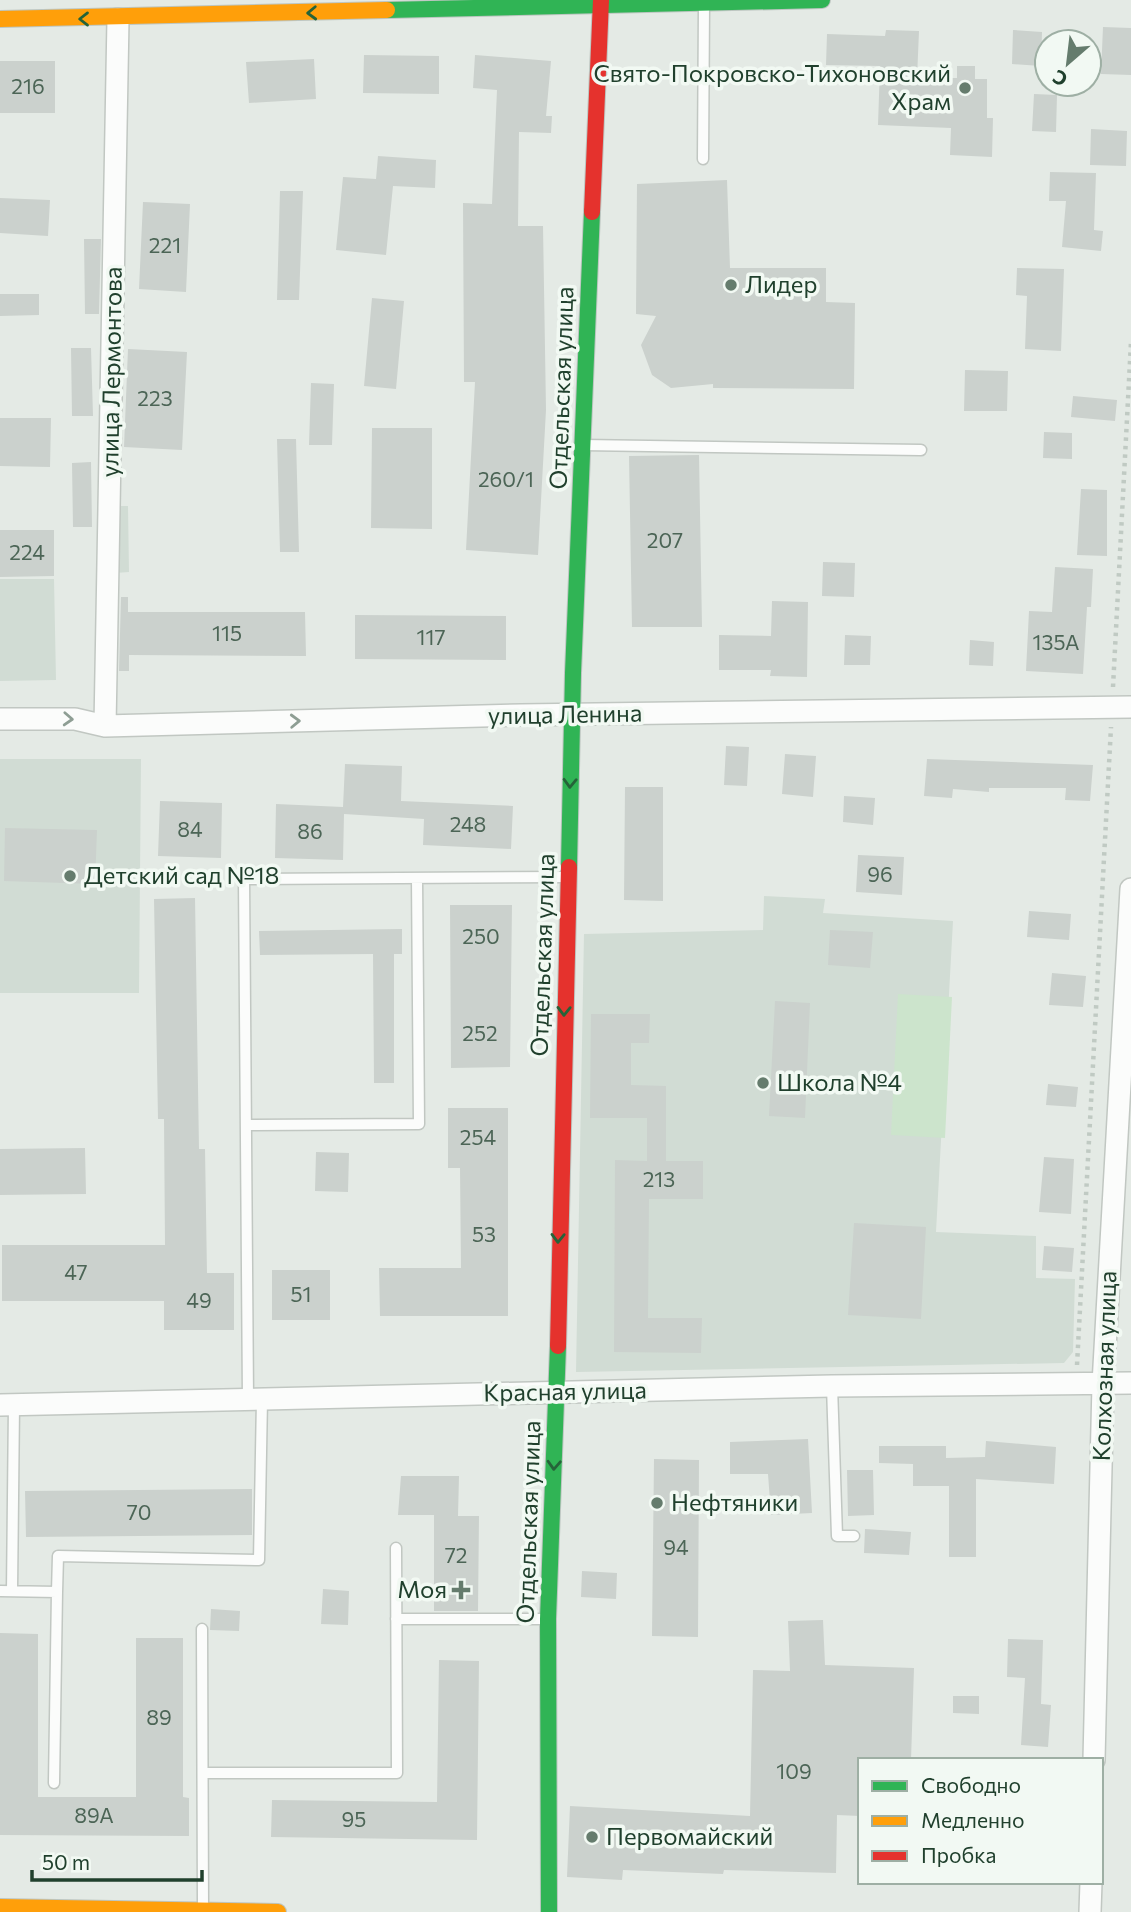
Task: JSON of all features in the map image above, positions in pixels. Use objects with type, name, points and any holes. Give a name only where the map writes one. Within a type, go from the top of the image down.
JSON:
[{"type":"street","points":[[0,19],[44,14],[118,19],[601,2],[822,0]]},
{"type":"street","name":"Отдельская улица","points":[[549,1912],[548,1619],[572,715],[601,2]]},
{"type":"street","name":"улица Лермонтова","points":[[105,726],[118,19]]},
{"type":"street","name":"улица Ленина","points":[[0,719],[75,719],[105,726],[572,715],[1121,707]]},
{"type":"street","name":"Колхозная улица","points":[[1094,1758],[1103,1384],[1131,889]]},
{"type":"street","name":"Красная улица","points":[[7,1405],[832,1386],[1131,1383]]},
{"type":"street","points":[[1090,1912],[1091,1884]]},
{"type":"street","points":[[0,1907],[278,1912]]},
{"type":"lane","points":[[703,159],[704,3]]},
{"type":"lane","points":[[583,445],[921,450]]},
{"type":"lane","points":[[54,1783],[58,1556],[259,1560],[246,1125],[244,879],[568,877]]},
{"type":"lane","points":[[246,1125],[419,1124],[417,878]]},
{"type":"lane","points":[[832,1386],[838,1536],[854,1536]]},
{"type":"lane","points":[[7,1405],[12,1591]]},
{"type":"lane","points":[[203,1773],[397,1773],[396,1548]]},
{"type":"lane","points":[[0,1591],[57,1592]]},
{"type":"lane","points":[[396,1619],[548,1619]]},
{"type":"lane","points":[[202,1629],[203,1911]]},
{"type":"path","points":[[1076,1384],[1121,707],[1131,342]]},
{"type":"shaded area","points":[[114,506],[128,506],[129,572],[115,573]]},
{"type":"shaded area","points":[[0,579],[54,579],[56,680],[0,681]]},
{"type":"shaded area","name":"Детский сад №18","points":[[0,759],[141,759],[139,993],[0,993]]},
{"type":"shaded area","name":"Школа №4","points":[[764,896],[825,899],[823,913],[953,921],[936,1232],[1036,1236],[1036,1278],[1075,1279],[1073,1352],[1064,1363],[576,1372],[584,934],[763,930]]},
{"type":"green space","points":[[898,994],[952,997],[945,1138],[891,1135]]},
{"type":"building","points":[[1103,28],[1131,28],[1131,75],[1103,74]]},
{"type":"building","points":[[886,30],[919,31],[917,78],[957,78],[957,66],[975,66],[975,79],[987,79],[987,118],[993,118],[992,157],[950,155],[951,128],[878,125],[880,66],[826,65],[827,34],[885,36]]},
{"type":"building","points":[[1013,30],[1033,31],[1033,65],[1012,64]]},
{"type":"building","points":[[364,55],[439,56],[439,94],[363,93]]},
{"type":"building","points":[[475,55],[551,61],[546,116],[552,116],[551,133],[519,132],[518,226],[543,226],[546,410],[538,555],[466,550],[475,382],[464,382],[463,203],[492,204],[497,90],[473,88]]},
{"type":"building","points":[[314,59],[316,99],[249,103],[246,62]]},
{"type":"building","points":[[0,61],[55,61],[55,113],[0,113]]},
{"type":"building","points":[[1034,98],[1057,98],[1056,132],[1032,131]]},
{"type":"building","points":[[1091,129],[1127,131],[1126,166],[1090,165]]},
{"type":"building","points":[[378,156],[436,160],[435,188],[393,186],[386,255],[336,250],[343,177],[376,179]]},
{"type":"building","points":[[1050,172],[1096,173],[1094,230],[1103,231],[1101,251],[1062,247],[1066,201],[1049,201]]},
{"type":"building","name":"Лидер","points":[[727,180],[730,268],[826,268],[826,302],[855,303],[854,389],[713,388],[713,384],[671,388],[652,375],[641,345],[656,316],[636,314],[637,184]]},
{"type":"building","points":[[280,191],[303,191],[299,300],[277,300]]},
{"type":"building","points":[[0,198],[50,200],[48,236],[0,233]]},
{"type":"building","points":[[143,202],[190,204],[186,292],[139,289]]},
{"type":"building","points":[[84,239],[101,239],[99,314],[85,314]]},
{"type":"building","points":[[1017,268],[1064,269],[1061,351],[1025,349],[1027,296],[1016,295]]},
{"type":"building","points":[[0,294],[39,294],[39,315],[0,316]]},
{"type":"building","points":[[372,298],[404,301],[396,389],[364,386]]},
{"type":"building","points":[[71,348],[91,348],[93,416],[72,416]]},
{"type":"building","points":[[128,349],[187,352],[182,450],[124,447]]},
{"type":"building","points":[[965,370],[1008,371],[1007,411],[964,411]]},
{"type":"building","points":[[311,383],[334,384],[332,445],[309,445]]},
{"type":"building","points":[[1073,396],[1117,400],[1115,421],[1071,417]]},
{"type":"building","points":[[0,418],[51,418],[50,467],[0,466]]},
{"type":"building","points":[[372,428],[432,428],[432,529],[371,528]]},
{"type":"building","points":[[1044,432],[1072,433],[1072,459],[1043,458]]},
{"type":"building","points":[[277,439],[296,439],[299,552],[280,552]]},
{"type":"building","points":[[699,455],[702,627],[632,627],[629,456]]},
{"type":"building","points":[[91,462],[92,527],[73,527],[72,463]]},
{"type":"building","points":[[1081,489],[1107,490],[1107,556],[1077,555]]},
{"type":"building","points":[[0,530],[54,530],[54,576],[0,577]]},
{"type":"building","points":[[823,562],[855,563],[854,597],[822,596]]},
{"type":"building","points":[[1055,567],[1093,569],[1091,607],[1087,607],[1083,674],[1026,671],[1029,611],[1052,612]]},
{"type":"building","points":[[121,597],[128,597],[128,612],[305,612],[306,656],[129,655],[129,671],[119,671]]},
{"type":"building","points":[[772,601],[808,602],[807,677],[770,676],[771,670],[719,670],[719,635],[771,636]]},
{"type":"building","points":[[355,615],[506,616],[506,660],[355,659]]},
{"type":"building","points":[[845,635],[871,636],[870,665],[844,665]]},
{"type":"building","points":[[970,640],[994,642],[993,666],[969,665]]},
{"type":"building","points":[[726,746],[749,747],[747,786],[724,785]]},
{"type":"building","points":[[785,754],[816,756],[813,797],[782,794]]},
{"type":"building","points":[[927,759],[1093,765],[1090,801],[1065,800],[1066,788],[989,788],[989,792],[953,789],[952,798],[924,796]]},
{"type":"building","points":[[345,764],[402,766],[401,801],[513,806],[511,849],[423,845],[424,819],[344,814],[343,860],[275,858],[276,804],[343,807]]},
{"type":"building","points":[[625,787],[663,787],[663,901],[624,900]]},
{"type":"building","points":[[844,796],[875,798],[873,825],[843,822]]},
{"type":"building","points":[[160,801],[222,803],[221,858],[158,856]]},
{"type":"building","points":[[5,828],[97,830],[95,884],[4,881]]},
{"type":"building","points":[[858,855],[904,857],[902,895],[856,892]]},
{"type":"building","points":[[195,898],[199,1149],[205,1149],[207,1273],[234,1273],[234,1330],[164,1330],[164,1301],[2,1301],[2,1245],[165,1245],[164,1119],[158,1119],[154,899]]},
{"type":"building","points":[[450,905],[512,905],[510,1067],[451,1068]]},
{"type":"building","points":[[1029,911],[1071,914],[1069,940],[1027,937]]},
{"type":"building","points":[[402,929],[402,954],[394,954],[394,1083],[374,1083],[373,954],[260,955],[259,931]]},
{"type":"building","points":[[830,930],[873,932],[870,968],[828,965]]},
{"type":"building","points":[[1052,973],[1086,976],[1083,1007],[1049,1005]]},
{"type":"building","points":[[775,1001],[810,1003],[805,1118],[769,1116]]},
{"type":"building","points":[[591,1014],[650,1014],[649,1043],[631,1043],[631,1085],[666,1086],[666,1161],[703,1161],[703,1199],[649,1199],[648,1318],[702,1318],[701,1353],[614,1352],[615,1160],[647,1161],[647,1118],[590,1118]]},
{"type":"building","points":[[1048,1084],[1078,1087],[1076,1107],[1046,1105]]},
{"type":"building","points":[[448,1108],[508,1108],[508,1316],[380,1316],[379,1268],[461,1268],[460,1168],[448,1168]]},
{"type":"building","points":[[85,1148],[86,1194],[0,1195],[0,1149]]},
{"type":"building","points":[[316,1152],[349,1153],[348,1192],[315,1191]]},
{"type":"building","points":[[1044,1157],[1074,1159],[1071,1214],[1039,1212]]},
{"type":"building","points":[[854,1223],[926,1227],[921,1319],[848,1315]]},
{"type":"building","points":[[1044,1246],[1074,1248],[1072,1272],[1042,1270]]},
{"type":"building","points":[[272,1270],[330,1270],[330,1320],[272,1320]]},
{"type":"building","points":[[808,1439],[812,1513],[771,1515],[768,1474],[730,1474],[730,1442]]},
{"type":"building","points":[[986,1441],[1056,1447],[1054,1484],[976,1479],[976,1557],[949,1557],[949,1486],[913,1486],[913,1464],[879,1463],[879,1446],[946,1446],[946,1458],[985,1457]]},
{"type":"building","points":[[654,1459],[699,1460],[698,1637],[652,1636]]},
{"type":"building","points":[[847,1470],[873,1470],[874,1515],[848,1516]]},
{"type":"building","points":[[401,1476],[459,1476],[458,1516],[479,1516],[478,1611],[434,1611],[434,1515],[398,1515]]},
{"type":"building","points":[[252,1489],[252,1535],[26,1537],[25,1491]]},
{"type":"building","points":[[865,1529],[911,1532],[909,1555],[864,1553]]},
{"type":"building","points":[[582,1571],[617,1573],[616,1599],[581,1597]]},
{"type":"building","points":[[323,1589],[349,1591],[348,1625],[321,1624]]},
{"type":"building","points":[[211,1609],[240,1611],[239,1631],[210,1630]]},
{"type":"building","points":[[823,1620],[825,1665],[914,1668],[911,1758],[858,1758],[858,1816],[837,1815],[836,1873],[724,1870],[723,1874],[623,1870],[622,1880],[567,1877],[570,1806],[750,1816],[753,1670],[790,1671],[788,1621]]},
{"type":"building","points":[[0,1633],[38,1634],[38,1797],[136,1797],[136,1638],[183,1638],[183,1797],[189,1798],[189,1836],[0,1835]]},
{"type":"building","points":[[1008,1639],[1043,1640],[1041,1704],[1051,1705],[1048,1747],[1021,1745],[1025,1678],[1007,1677]]},
{"type":"building","points":[[439,1660],[479,1661],[477,1840],[271,1837],[272,1800],[437,1802]]},
{"type":"building","points":[[953,1696],[979,1696],[979,1714],[953,1713]]},
{"type":"traffic: fast","points":[[387,10],[822,0]]},
{"type":"traffic: fast","points":[[569,867],[573,673],[592,212]]},
{"type":"traffic: fast","points":[[549,1912],[548,1619],[558,1346]]},
{"type":"traffic: slow","points":[[0,19],[387,10]]},
{"type":"traffic: slow","points":[[0,1907],[278,1912]]},
{"type":"traffic: jam","points":[[592,212],[601,0]]},
{"type":"traffic: jam","points":[[558,1346],[569,867]]},
{"type":"place","name":"Свято-Покровско-Тихоновский Храм","points":[[965,88]]},
{"type":"place","name":"Лидер","points":[[731,285]]},
{"type":"place","name":"Детский сад №18","points":[[70,876]]},
{"type":"place","name":"Школа №4","points":[[763,1083]]},
{"type":"place","name":"Нефтяники","points":[[657,1503]]},
{"type":"place","name":"Моя","points":[[461,1590]]},
{"type":"place","name":"Первомайский","points":[[592,1837]]}]
